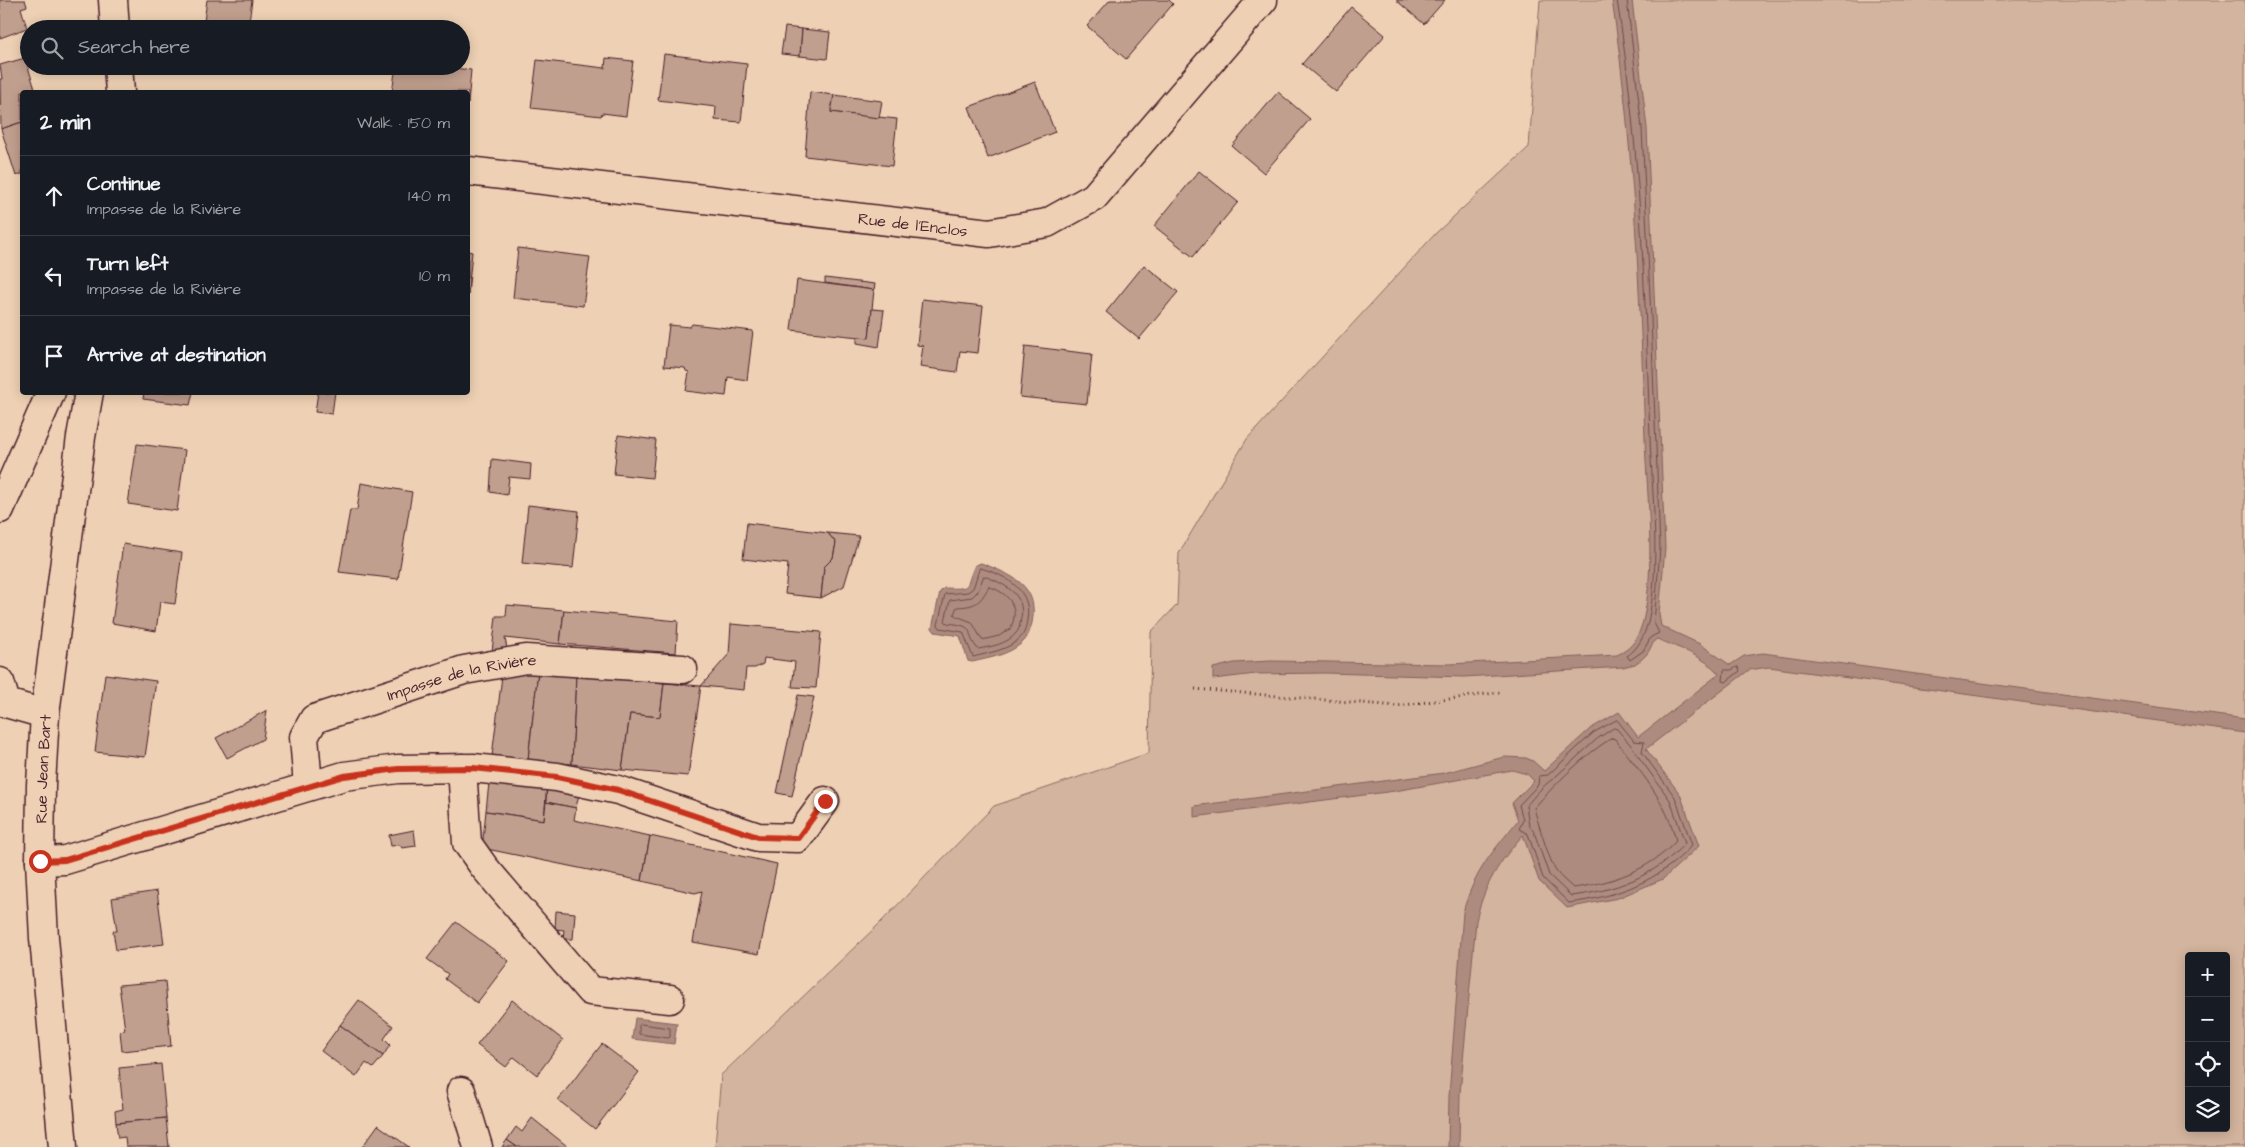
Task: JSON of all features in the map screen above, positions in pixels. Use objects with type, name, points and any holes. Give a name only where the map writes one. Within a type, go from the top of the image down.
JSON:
[{"type":"street","points":[[113,0],[114,20]]},
{"type":"street","name":"Rue de l'Enclos","points":[[470,171],[990,233],[1047,223],[1094,197],[1263,0]]},
{"type":"street","points":[[119,75],[120,90]]},
{"type":"street","points":[[0,509],[50,395]]},
{"type":"street","name":"Rue Jean Bart","points":[[63,1147],[44,938],[40,861],[41,784],[45,714],[81,437],[88,395]]},
{"type":"street","name":"Impasse de la Rivière","points":[[308,786],[304,737],[314,719],[464,670],[526,659],[683,669]]},
{"type":"street","points":[[0,682],[6,703],[45,714]]},
{"type":"street","points":[[462,768],[466,843],[484,867],[590,991],[670,999]]},
{"type":"street","points":[[40,861],[65,860],[344,776],[398,769],[462,768],[557,777],[618,790],[758,837],[798,838],[825,801]]},
{"type":"street","points":[[461,1091],[478,1147]]},
{"type":"path","points":[[1195,690],[1397,706],[1502,692]]},
{"type":"shaded area","points":[[1540,0],[2245,0],[2245,1147],[715,1147],[721,1075],[879,924],[994,806],[1149,753],[1151,632],[1177,605],[1179,553],[1247,439],[1436,233],[1529,147]]},
{"type":"water","points":[[1612,0],[1632,0],[1647,128],[1665,548],[1659,614],[1661,626],[1700,644],[1730,665],[1744,656],[1763,653],[2245,719],[2245,733],[1769,667],[1749,670],[1646,749],[1680,794],[1699,846],[1663,879],[1618,898],[1567,908],[1539,881],[1523,835],[1500,865],[1483,896],[1476,921],[1460,1093],[1459,1147],[1448,1147],[1449,1096],[1463,912],[1479,873],[1518,820],[1512,803],[1534,781],[1527,774],[1512,770],[1395,791],[1194,817],[1194,806],[1444,773],[1504,757],[1526,758],[1533,761],[1544,771],[1590,729],[1619,712],[1638,737],[1719,674],[1699,657],[1657,639],[1642,659],[1635,664],[1623,667],[1464,677],[1325,673],[1256,674],[1213,679],[1213,668],[1234,663],[1271,661],[1450,664],[1617,655],[1631,646],[1637,637],[1643,621],[1647,600],[1650,531],[1635,220],[1626,110]]},
{"type":"water","points":[[981,563],[1012,577],[1027,590],[1033,610],[1032,623],[1026,639],[1017,647],[1005,653],[972,662],[968,661],[960,636],[935,632],[932,628],[940,592],[944,588],[967,586],[975,565]]},
{"type":"water","points":[[635,1018],[677,1023],[674,1044],[632,1039]]},
{"type":"building","points":[[0,0],[25,0],[27,6],[21,8],[25,20],[20,20],[20,31],[0,38]]},
{"type":"building","points":[[207,0],[252,0],[249,20],[204,20]]},
{"type":"building","points":[[1110,0],[1169,0],[1173,4],[1126,59],[1087,26]]},
{"type":"building","points":[[1396,0],[1445,0],[1424,24]]},
{"type":"building","points":[[1351,7],[1385,35],[1336,92],[1302,64]]},
{"type":"building","points":[[785,27],[802,29],[800,56],[781,54]]},
{"type":"building","points":[[802,29],[830,32],[827,59],[800,56]]},
{"type":"building","points":[[664,54],[747,64],[741,122],[715,120],[716,107],[658,100]]},
{"type":"building","points":[[606,58],[633,61],[626,116],[602,113],[601,116],[531,108],[537,60],[605,68]]},
{"type":"building","points":[[20,59],[20,75],[30,75],[35,90],[20,90],[20,123],[1,129],[0,79],[2,79],[0,65]]},
{"type":"building","points":[[471,70],[469,90],[392,90],[395,75],[470,75]]},
{"type":"building","points":[[1035,82],[1055,132],[988,158],[969,107]]},
{"type":"building","points":[[810,92],[834,95],[831,112],[897,119],[892,166],[805,156]]},
{"type":"building","points":[[1278,92],[1310,119],[1264,173],[1232,146]]},
{"type":"building","points":[[834,95],[882,101],[879,118],[831,112]]},
{"type":"building","points":[[20,123],[20,175],[16,176],[1,129]]},
{"type":"building","points":[[1199,171],[1238,202],[1193,257],[1154,226]]},
{"type":"building","points":[[518,248],[590,257],[583,306],[513,298]]},
{"type":"building","points":[[470,252],[472,252],[470,274]]},
{"type":"building","points":[[1144,265],[1178,292],[1139,339],[1106,312]]},
{"type":"building","points":[[825,278],[875,284],[874,290],[825,283]]},
{"type":"building","points":[[797,280],[874,290],[869,338],[791,330]]},
{"type":"building","points":[[922,299],[983,306],[978,353],[960,351],[957,372],[920,367],[923,346],[917,345]]},
{"type":"building","points":[[872,309],[884,310],[879,347],[857,343],[857,337],[869,338]]},
{"type":"building","points":[[692,324],[753,331],[747,380],[728,377],[726,396],[686,391],[689,372],[685,368],[664,366],[669,325],[690,327]]},
{"type":"building","points":[[1025,346],[1092,354],[1087,404],[1020,397]]},
{"type":"building","points":[[144,395],[192,395],[190,405],[143,399]]},
{"type":"building","points":[[318,395],[335,395],[332,414],[315,412]]},
{"type":"building","points":[[618,435],[656,440],[652,478],[614,474]]},
{"type":"building","points":[[137,444],[185,450],[177,511],[128,504]]},
{"type":"building","points":[[492,459],[531,464],[530,479],[509,477],[507,495],[490,492]]},
{"type":"building","points":[[361,483],[412,492],[398,579],[339,572],[350,510],[357,510]]},
{"type":"building","points":[[528,505],[579,511],[573,568],[522,563]]},
{"type":"building","points":[[747,523],[828,533],[836,543],[833,558],[824,567],[821,598],[785,594],[788,564],[743,559]]},
{"type":"building","points":[[828,533],[859,536],[844,586],[821,598],[824,567],[833,558],[836,543]]},
{"type":"building","points":[[123,544],[182,553],[175,604],[160,602],[156,631],[112,623]]},
{"type":"building","points":[[507,605],[564,610],[560,644],[505,638],[507,649],[492,652],[496,616],[506,616]]},
{"type":"building","points":[[564,610],[678,621],[676,653],[560,644]]},
{"type":"building","points":[[731,624],[821,632],[816,688],[792,687],[795,662],[764,658],[763,664],[755,668],[746,668],[744,690],[701,686],[729,654]]},
{"type":"building","points":[[503,668],[538,671],[528,760],[492,756]]},
{"type":"building","points":[[538,671],[576,675],[572,764],[528,760]]},
{"type":"building","points":[[105,674],[156,681],[145,757],[95,752]]},
{"type":"building","points":[[576,675],[664,683],[660,717],[630,714],[622,770],[572,764]]},
{"type":"building","points":[[664,683],[701,686],[688,776],[622,770],[630,714],[660,717]]},
{"type":"building","points":[[798,695],[814,697],[792,796],[777,793]]},
{"type":"building","points":[[267,710],[263,739],[227,758],[216,738]]},
{"type":"building","points":[[490,774],[547,784],[544,820],[486,811]]},
{"type":"building","points":[[547,784],[580,789],[576,808],[546,802]]},
{"type":"building","points":[[546,802],[576,808],[574,820],[650,836],[642,881],[482,848],[486,811],[544,820]]},
{"type":"building","points":[[414,830],[416,846],[402,848],[400,845],[391,846],[389,835]]},
{"type":"building","points":[[650,836],[777,864],[759,954],[693,942],[702,891],[695,893],[642,881]]},
{"type":"building","points":[[157,891],[164,944],[116,950],[113,931],[117,931],[112,898]]},
{"type":"building","points":[[556,911],[575,913],[573,939],[563,939],[564,930],[555,929]]},
{"type":"building","points":[[456,922],[509,961],[477,1003],[445,979],[448,974],[427,959]]},
{"type":"building","points":[[165,981],[171,1046],[122,1051],[120,1031],[125,1030],[119,985]]},
{"type":"building","points":[[359,1000],[393,1026],[384,1039],[390,1045],[383,1056],[340,1025]]},
{"type":"building","points":[[512,1000],[563,1040],[537,1075],[514,1057],[506,1067],[477,1045]]},
{"type":"building","points":[[340,1025],[383,1056],[373,1068],[366,1063],[356,1077],[321,1051]]},
{"type":"building","points":[[602,1044],[639,1072],[595,1129],[558,1100]]},
{"type":"building","points":[[161,1064],[166,1118],[116,1123],[115,1111],[123,1109],[119,1068]]},
{"type":"building","points":[[166,1118],[169,1147],[126,1147],[125,1137],[118,1138],[116,1123]]},
{"type":"building","points":[[532,1118],[567,1146],[517,1147],[507,1140],[516,1127],[522,1132]]},
{"type":"building","points":[[378,1125],[409,1147],[362,1147]]},
{"type":"building","points":[[507,1140],[517,1147],[502,1147]]},
{"type":"route","points":[[40,861],[65,860],[344,776],[398,769],[473,768],[557,777],[618,790],[758,837],[798,838],[825,801]]}]
